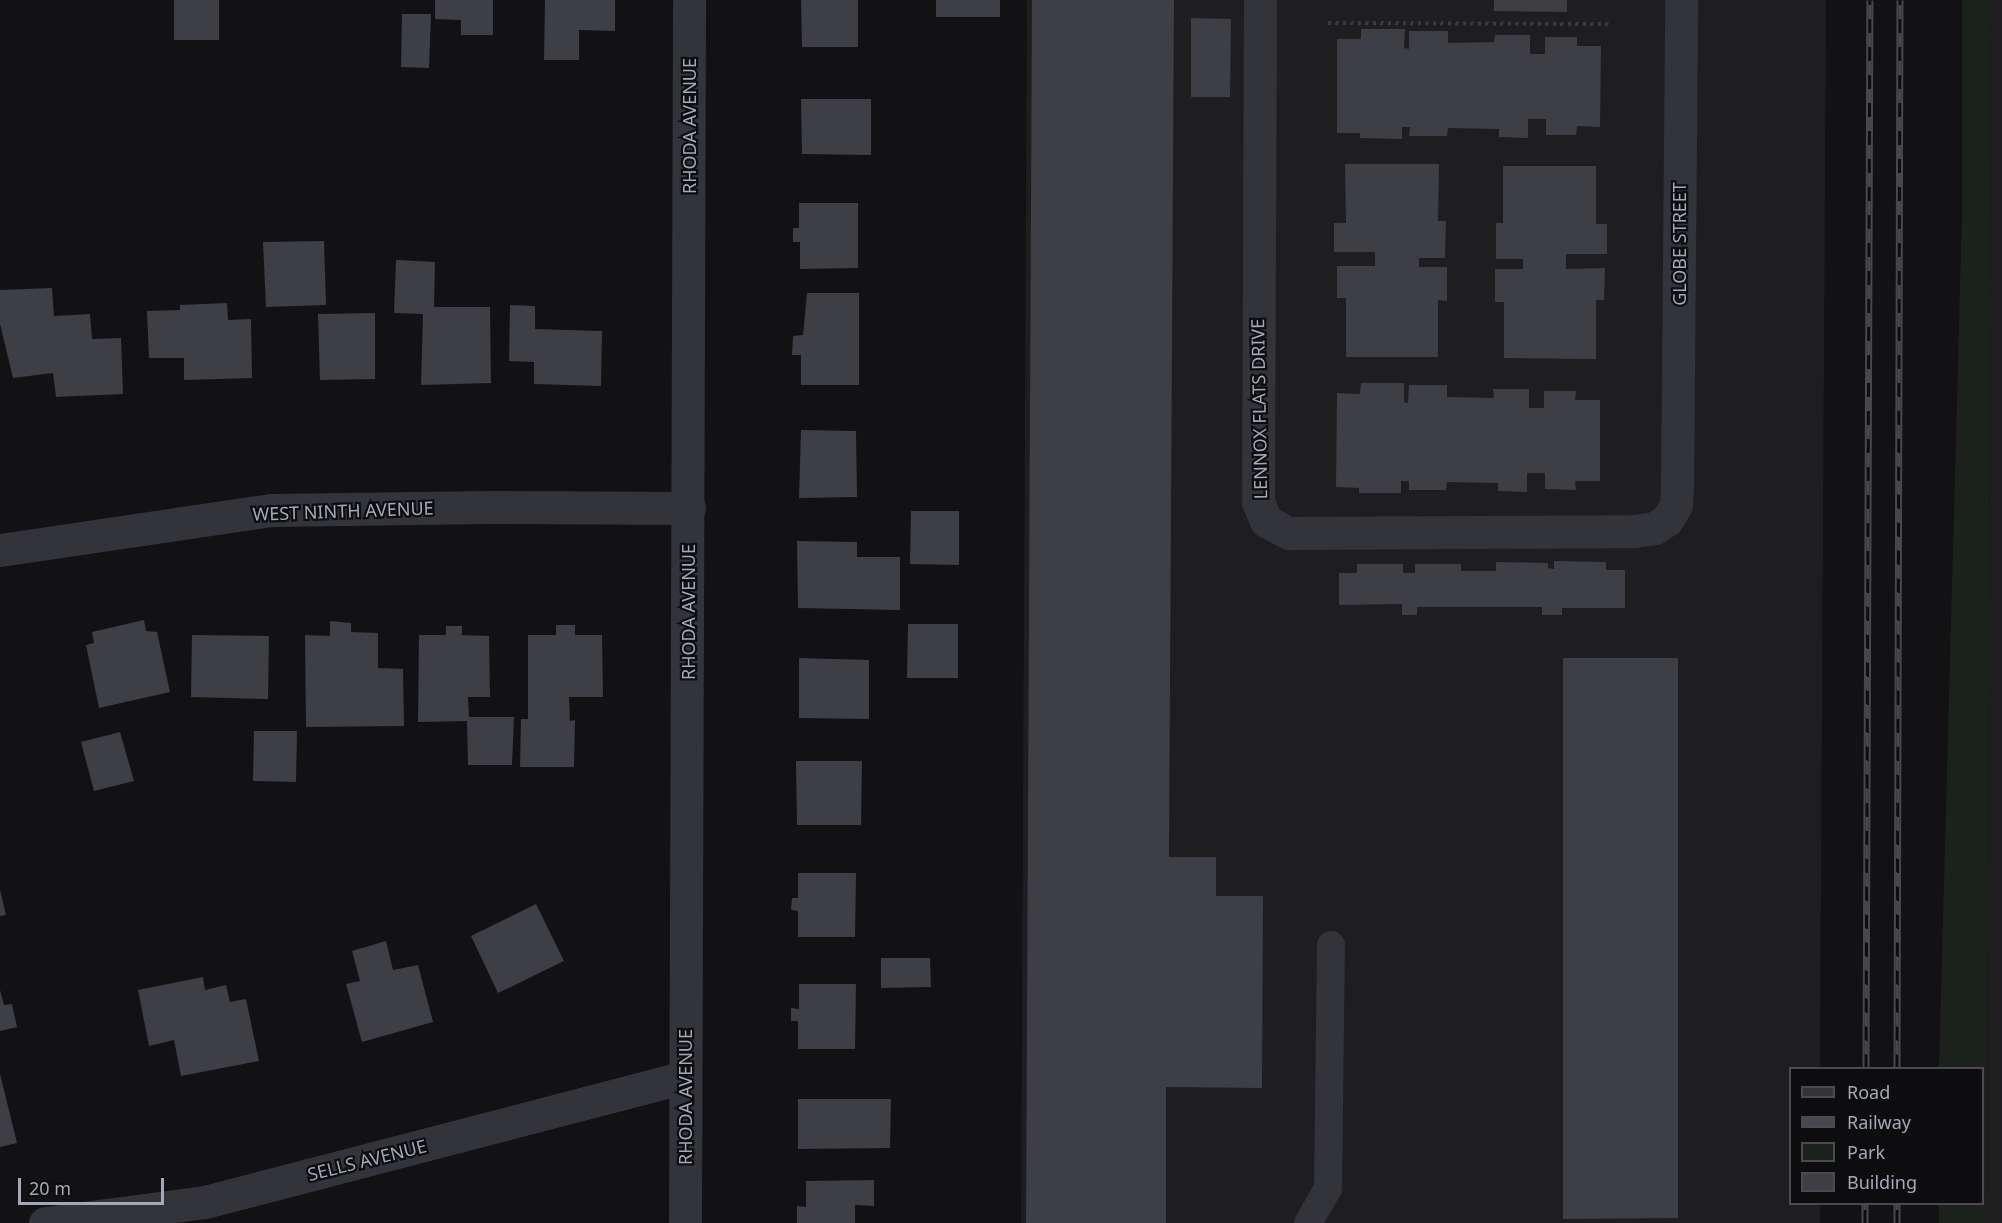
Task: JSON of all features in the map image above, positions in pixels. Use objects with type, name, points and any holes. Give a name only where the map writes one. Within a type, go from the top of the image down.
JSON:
[{"type":"street","name":"RHODA AVENUE","points":[[685,1223],[689,0]]},
{"type":"street","name":"LENNOX FLATS DRIVE","points":[[1260,0],[1257,477],[1258,502],[1266,521],[1289,532],[1634,531],[1655,528],[1667,520],[1676,505],[1677,488]]},
{"type":"street","name":"GLOBE STREET","points":[[1677,488],[1681,0]]},
{"type":"street","name":"WEST NINTH AVENUE","points":[[0,550],[271,510],[488,507],[689,508]]},
{"type":"street","name":"SELLS AVENUE","points":[[45,1223],[205,1202],[685,1077]]},
{"type":"lane","points":[[1308,1223],[1328,1189],[1330,945]]},
{"type":"path","points":[[1328,23],[1612,24]]},
{"type":"shaded area","points":[[1027,0],[1826,0],[1820,1067],[1789,1067],[1789,1205],[1820,1205],[1820,1223],[1021,1223]]},
{"type":"shaded area","points":[[1991,0],[2002,0],[2002,1223],[1987,1223]]},
{"type":"green space","points":[[1962,0],[1991,0],[1987,1223],[1939,1223],[1939,1205],[1984,1205],[1984,1067],[1939,1067],[1962,214]]},
{"type":"building","points":[[174,0],[219,0],[219,40],[174,40]]},
{"type":"building","points":[[435,0],[493,0],[493,35],[461,35],[461,20],[435,19]]},
{"type":"building","points":[[545,0],[615,0],[615,31],[579,30],[579,60],[544,60]]},
{"type":"building","points":[[801,0],[858,0],[858,47],[802,47]]},
{"type":"building","points":[[936,0],[1000,0],[1000,17],[936,17]]},
{"type":"building","points":[[1032,0],[1174,0],[1169,857],[1216,857],[1216,896],[1263,896],[1262,1088],[1166,1087],[1166,1223],[1026,1223]]},
{"type":"building","points":[[1494,0],[1567,0],[1567,12],[1494,11]]},
{"type":"building","points":[[402,14],[431,14],[429,68],[401,67]]},
{"type":"building","points":[[1191,18],[1231,19],[1230,97],[1191,97]]},
{"type":"building","points":[[1361,29],[1405,29],[1404,48],[1409,49],[1409,31],[1448,31],[1448,43],[1494,42],[1495,35],[1530,35],[1530,54],[1545,54],[1545,37],[1577,37],[1577,46],[1601,46],[1600,127],[1577,126],[1576,135],[1546,135],[1546,119],[1528,119],[1528,138],[1499,137],[1499,129],[1448,128],[1447,136],[1409,136],[1410,127],[1402,127],[1402,139],[1360,138],[1360,133],[1337,133],[1337,39],[1361,39]]},
{"type":"building","points":[[801,99],[871,99],[871,155],[802,154]]},
{"type":"building","points":[[1345,164],[1439,164],[1438,221],[1446,221],[1445,258],[1419,258],[1419,267],[1447,267],[1447,301],[1438,300],[1438,357],[1346,357],[1346,298],[1337,298],[1337,266],[1375,266],[1375,252],[1334,252],[1334,223],[1346,223]]},
{"type":"building","points":[[1503,166],[1596,166],[1596,224],[1607,224],[1607,254],[1566,254],[1566,269],[1605,268],[1604,300],[1596,300],[1596,359],[1504,358],[1504,302],[1495,302],[1495,269],[1523,269],[1523,259],[1496,259],[1496,223],[1503,223]]},
{"type":"building","points":[[799,203],[858,203],[858,268],[800,269],[800,242],[793,242],[793,228],[799,228]]},
{"type":"building","points":[[324,241],[326,305],[266,307],[263,242]]},
{"type":"building","points":[[396,260],[435,262],[434,307],[490,307],[491,383],[421,385],[423,314],[394,313]]},
{"type":"building","points":[[52,288],[54,316],[90,314],[92,339],[121,338],[123,394],[56,397],[53,373],[13,378],[0,324],[0,290]]},
{"type":"building","points":[[807,293],[859,293],[859,385],[801,385],[801,355],[792,355],[793,336],[803,335]]},
{"type":"building","points":[[227,303],[228,320],[251,319],[252,378],[184,380],[184,358],[149,358],[147,311],[180,310],[180,305]]},
{"type":"building","points":[[510,305],[535,306],[535,329],[602,331],[601,386],[534,384],[534,362],[509,361]]},
{"type":"building","points":[[375,313],[375,379],[320,380],[318,314]]},
{"type":"building","points":[[1361,383],[1404,383],[1404,402],[1408,403],[1409,385],[1447,385],[1447,397],[1494,398],[1493,389],[1529,389],[1529,408],[1544,408],[1544,391],[1576,391],[1575,400],[1600,400],[1600,481],[1575,481],[1576,490],[1545,489],[1545,473],[1527,473],[1527,492],[1498,491],[1498,483],[1447,482],[1446,490],[1409,490],[1409,481],[1401,481],[1401,493],[1359,493],[1359,488],[1336,487],[1337,393],[1360,394]]},
{"type":"building","points":[[801,430],[856,431],[857,497],[799,498]]},
{"type":"building","points":[[911,511],[959,511],[959,565],[910,564]]},
{"type":"building","points":[[797,541],[857,542],[857,557],[900,557],[900,610],[798,608]]},
{"type":"building","points":[[1554,561],[1606,562],[1606,570],[1625,570],[1625,608],[1562,608],[1562,615],[1542,615],[1542,607],[1417,607],[1417,615],[1402,615],[1402,604],[1339,605],[1339,573],[1357,573],[1357,564],[1403,564],[1403,573],[1415,573],[1415,564],[1461,564],[1461,571],[1496,571],[1496,562],[1548,563],[1548,568],[1554,569]]},
{"type":"building","points":[[144,620],[146,631],[157,632],[170,692],[99,708],[86,645],[94,643],[92,632]]},
{"type":"building","points":[[330,621],[351,623],[351,632],[378,633],[378,668],[403,669],[404,726],[306,727],[305,635],[330,636]]},
{"type":"building","points":[[908,624],[958,624],[958,678],[907,678]]},
{"type":"building","points":[[556,625],[575,625],[575,635],[602,635],[603,697],[569,697],[570,721],[575,720],[574,767],[520,767],[521,719],[528,719],[528,635],[556,635]]},
{"type":"building","points":[[446,626],[462,626],[462,635],[489,636],[490,697],[468,697],[469,717],[514,717],[512,765],[468,765],[467,721],[418,722],[419,635],[446,635]]},
{"type":"building","points":[[192,635],[269,636],[268,699],[191,697]]},
{"type":"building","points":[[799,658],[869,660],[869,719],[799,718]]},
{"type":"building","points":[[1563,658],[1678,658],[1678,1218],[1563,1219]]},
{"type":"building","points":[[254,731],[297,731],[296,782],[253,781]]},
{"type":"building","points":[[120,732],[134,781],[94,791],[81,742]]},
{"type":"building","points":[[796,761],[862,761],[861,825],[797,825]]},
{"type":"building","points":[[798,873],[856,873],[855,937],[798,937],[798,911],[791,910],[792,898],[798,898]]},
{"type":"building","points":[[0,890],[6,915],[0,916]]},
{"type":"building","points":[[536,904],[564,961],[498,993],[471,936]]},
{"type":"building","points":[[386,941],[393,970],[418,965],[433,1022],[362,1042],[346,984],[360,981],[352,951]]},
{"type":"building","points":[[881,958],[930,958],[931,987],[881,988]]},
{"type":"building","points":[[203,977],[205,990],[226,985],[230,1002],[246,999],[259,1061],[181,1076],[174,1040],[149,1046],[138,990]]},
{"type":"building","points":[[799,984],[856,984],[855,1049],[798,1049],[798,1021],[791,1021],[791,1008],[799,1009]]},
{"type":"building","points":[[0,990],[4,1005],[12,1004],[17,1027],[0,1031]]},
{"type":"building","points":[[0,1074],[17,1143],[0,1147]]},
{"type":"building","points":[[798,1099],[891,1099],[890,1148],[798,1149]]},
{"type":"building","points":[[874,1180],[874,1206],[855,1205],[855,1223],[797,1223],[797,1206],[806,1207],[806,1181]]},
{"type":"railway","points":[[1866,1067],[1870,0]]},
{"type":"railway","points":[[1897,1067],[1900,0]]},
{"type":"railway","points":[[1865,1205],[1865,1223]]},
{"type":"railway","points":[[1897,1205],[1897,1223]]}]
